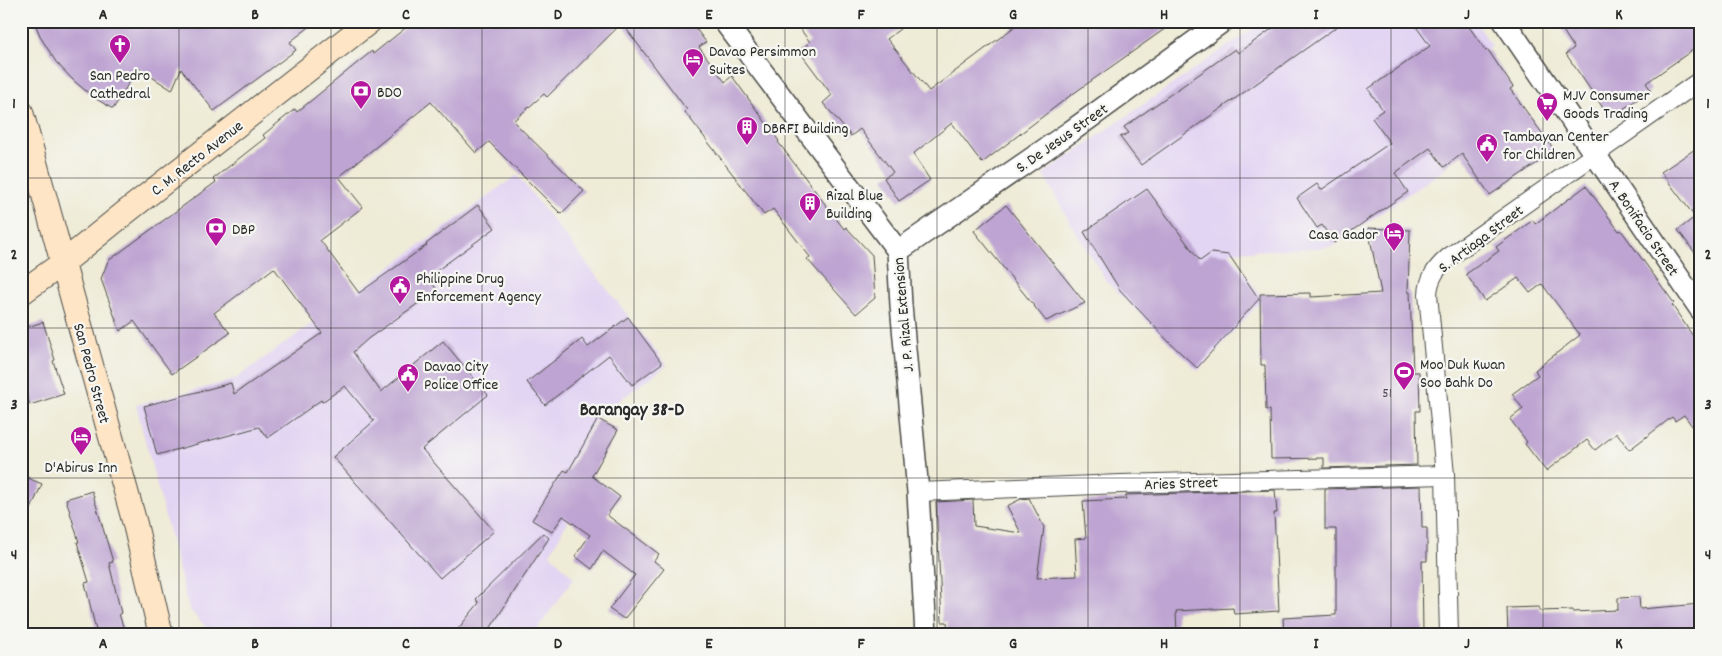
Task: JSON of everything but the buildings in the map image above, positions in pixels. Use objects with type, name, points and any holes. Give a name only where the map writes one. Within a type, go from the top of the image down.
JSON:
[{"type":"main road","name":"C. M. Recto Avenue","points":[[21,293],[63,263],[370,21]]},
{"type":"main road","name":"San Pedro Street","points":[[21,112],[135,524],[161,635]]},
{"type":"street","name":"J. P. Rizal Extension","points":[[724,21],[898,251],[900,304],[918,492],[926,635]]},
{"type":"street","name":"S. De Jesus Street","points":[[898,251],[1070,132],[1223,21]]},
{"type":"street","name":"A. Bonifacio Street","points":[[1504,21],[1701,310]]},
{"type":"street","name":"S. Artiaga Street","points":[[1449,635],[1445,475],[1428,294],[1430,278],[1440,264],[1449,257],[1701,80]]},
{"type":"street","name":"Aries Street","points":[[918,492],[1445,475]]},
{"type":"shaded area","points":[[1264,21],[1475,21],[1492,46],[1423,94],[1452,136],[1431,151],[1445,169],[1332,247],[1229,252],[1263,299],[1198,371],[1107,282],[1043,174]]},
{"type":"shaded area","name":"Davao City Police Office","points":[[517,175],[667,365],[597,417],[568,469],[589,481],[550,554],[574,578],[533,635],[213,635],[189,609],[136,405],[234,380]]},
{"type":"place","name":"San Pedro Cathedral","points":[[120,64]]},
{"type":"place","name":"Davao Persimmon Suites","points":[[693,78]]},
{"type":"place","name":"BDO","points":[[361,110]]},
{"type":"place","name":"MJV Consumer Goods Trading","points":[[1547,122]]},
{"type":"place","name":"DBRFI Building","points":[[747,146]]},
{"type":"place","name":"Tambayan Center for Children","points":[[1487,163]]},
{"type":"place","name":"Rizal Blue Building","points":[[810,222]]},
{"type":"place","name":"DBP","points":[[216,247]]},
{"type":"place","name":"Casa Gador","points":[[1394,252]]},
{"type":"place","name":"Philippine Drug Enforcement Agency","points":[[400,305]]},
{"type":"place","name":"Moo Duk Kwan Soo Bahk Do","points":[[1404,391]]},
{"type":"place","name":"Davao City Police Office","points":[[408,393]]},
{"type":"place","name":"D'Abirus Inn","points":[[81,456]]},
{"type":"district","name":"Barangay 38-D","points":[[632,408]]}]
